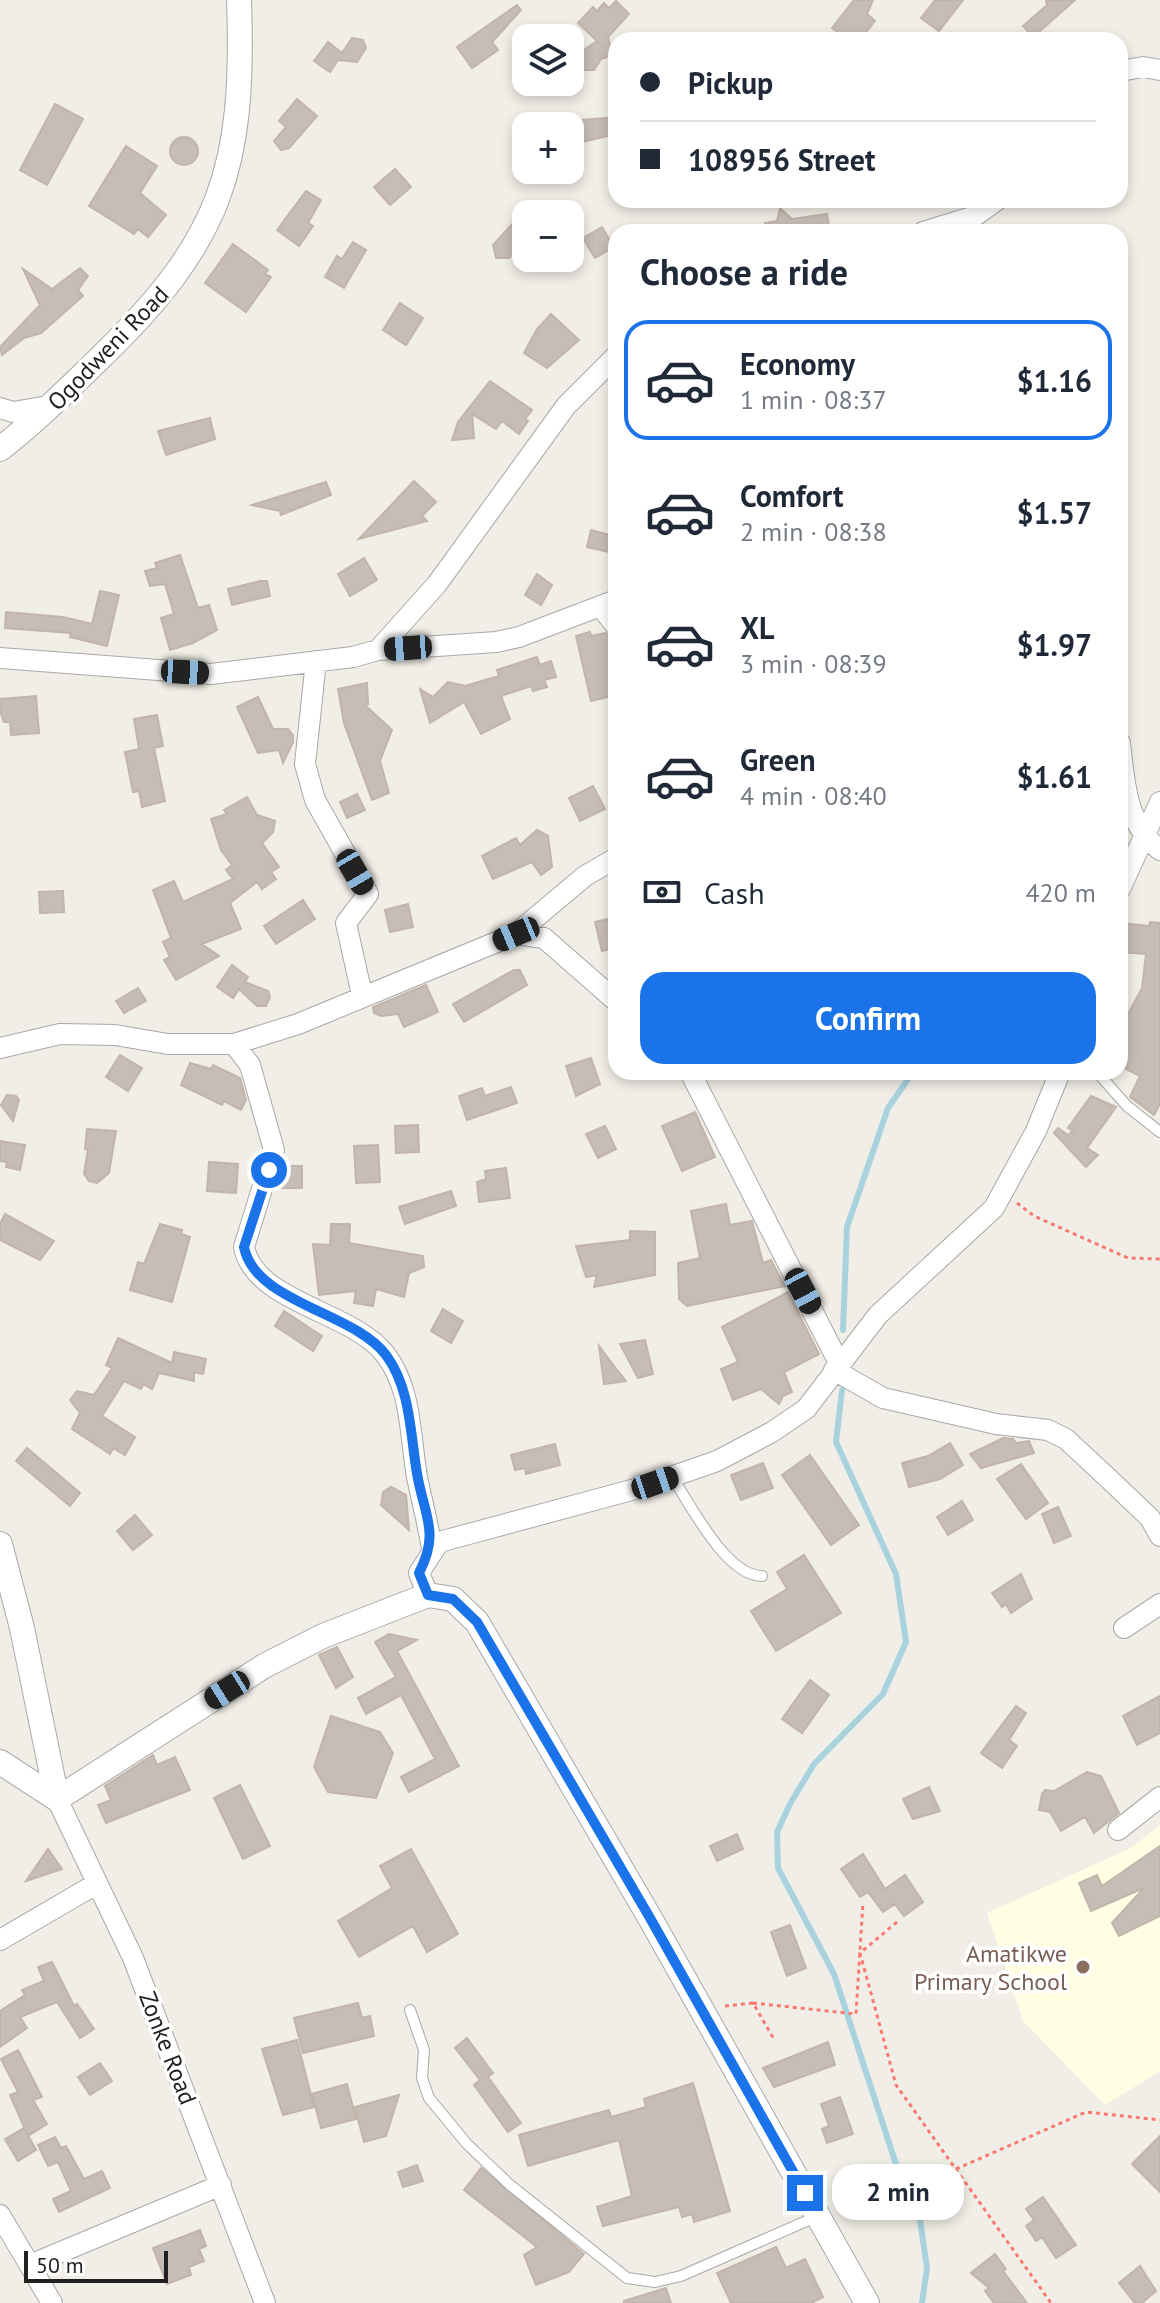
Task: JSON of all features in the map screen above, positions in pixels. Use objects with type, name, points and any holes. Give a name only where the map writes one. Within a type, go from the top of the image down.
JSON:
[{"type":"street","name":"Ogodweni Road","points":[[0,449],[54,405],[158,299],[185,265],[214,209],[237,126],[239,0]]},
{"type":"street","points":[[1128,70],[1143,67],[1160,70]]},
{"type":"street","points":[[949,224],[975,216],[986,208]]},
{"type":"street","points":[[378,650],[437,584],[566,406],[608,364]]},
{"type":"street","points":[[0,408],[13,412],[54,405]]},
{"type":"street","points":[[0,658],[211,674],[378,650],[496,642],[608,603]]},
{"type":"street","points":[[316,661],[305,764],[315,800],[368,894],[346,923],[362,995]]},
{"type":"street","points":[[1128,802],[1142,834],[1160,850]]},
{"type":"street","points":[[1128,869],[1142,834],[1160,802]]},
{"type":"street","points":[[0,1048],[60,1034],[115,1035],[168,1044],[234,1044],[298,1024],[516,934],[585,876],[608,863]]},
{"type":"street","points":[[516,934],[544,938],[608,994]]},
{"type":"street","points":[[234,1044],[250,1065],[274,1150],[247,1235],[246,1259],[260,1277],[372,1340],[394,1367],[407,1411],[432,1549]]},
{"type":"street","points":[[694,1080],[837,1366],[883,1398],[1057,1434],[1150,1518],[1160,1536]]},
{"type":"street","points":[[428,1595],[419,1573],[432,1549],[459,1534],[565,1509],[717,1461],[772,1432],[806,1409],[878,1315],[994,1208],[1036,1131],[1057,1080]]},
{"type":"street","points":[[0,1544],[22,1628],[57,1799]]},
{"type":"street","points":[[57,1799],[264,1666],[323,1636],[428,1595],[453,1599],[477,1622],[867,2303]]},
{"type":"street","points":[[1124,1628],[1160,1604]]},
{"type":"street","points":[[0,1762],[57,1799]]},
{"type":"street","points":[[1118,1830],[1160,1797]]},
{"type":"street","name":"Zonke Road","points":[[57,1799],[133,1958],[265,2303]]},
{"type":"street","points":[[0,1940],[96,1884]]},
{"type":"street","points":[[30,2265],[86,2238],[158,2214],[221,2185]]},
{"type":"street","points":[[0,2215],[52,2303]]},
{"type":"lane","points":[[1104,1080],[1127,1106],[1160,1132]]},
{"type":"lane","points":[[672,1477],[730,1562],[745,1572],[762,1576]]},
{"type":"lane","points":[[410,2010],[424,2050],[422,2078],[429,2098],[467,2144],[510,2185],[627,2278],[655,2282],[681,2276],[818,2216]]},
{"type":"path","points":[[1003,1192],[1034,1216],[1128,1258],[1160,1259]]},
{"type":"path","points":[[701,2009],[753,2003],[856,2014],[863,1902]]},
{"type":"path","points":[[860,1953],[897,1922]]},
{"type":"path","points":[[860,1953],[896,2085],[1051,2303]]},
{"type":"path","points":[[753,2003],[775,2041]]},
{"type":"path","points":[[956,2169],[1086,2112],[1160,2120]]},
{"type":"shaded area","name":"Amatikwe Primary School","points":[[1160,1825],[1160,2071],[1105,2105],[1023,2021],[987,1913],[1131,1848]]},
{"type":"building","points":[[854,0],[873,0],[867,14],[875,21],[866,32],[837,32],[832,28]]},
{"type":"building","points":[[935,0],[963,0],[939,31],[921,18]]},
{"type":"building","points":[[1046,0],[1075,0],[1039,32],[1028,32],[1023,26],[1047,5]]},
{"type":"building","points":[[616,1],[629,14],[613,32],[608,32],[608,56],[601,59],[594,70],[584,70],[584,50],[597,41],[584,29],[584,24],[578,23],[593,7],[597,11],[604,3],[609,8]]},
{"type":"building","points":[[517,5],[521,10],[492,42],[498,50],[472,68],[457,47]]},
{"type":"building","points":[[352,38],[363,40],[366,48],[357,62],[338,60],[330,72],[314,61],[328,42],[342,53]]},
{"type":"building","points":[[297,99],[317,116],[289,148],[281,150],[274,141],[286,127],[279,121]]},
{"type":"building","points":[[55,104],[83,119],[47,185],[20,170]]},
{"type":"building","points":[[608,118],[608,136],[584,142],[584,120]]},
{"type":"building","points":[[184,137],[194,141],[198,151],[194,161],[184,165],[174,161],[170,151],[174,141]]},
{"type":"building","points":[[126,146],[157,166],[140,193],[166,215],[148,237],[138,229],[134,234],[89,206]]},
{"type":"building","points":[[395,169],[411,187],[390,205],[374,187]]},
{"type":"building","points":[[306,191],[321,200],[308,223],[313,226],[299,246],[277,230]]},
{"type":"building","points":[[780,208],[792,219],[827,214],[829,224],[765,224],[777,221]]},
{"type":"building","points":[[512,224],[512,255],[509,258],[496,258],[493,245]]},
{"type":"building","points":[[602,227],[608,237],[608,250],[595,258],[584,237]]},
{"type":"building","points":[[353,242],[366,250],[344,288],[325,277],[337,256],[342,259]]},
{"type":"building","points":[[233,244],[268,270],[265,274],[271,277],[246,312],[205,283]]},
{"type":"building","points":[[80,268],[88,276],[78,290],[83,296],[41,333],[24,338],[2,355],[0,347],[40,305],[23,269],[52,289]]},
{"type":"building","points":[[400,303],[423,318],[406,345],[383,330]]},
{"type":"building","points":[[551,314],[579,340],[547,368],[524,353],[537,329]]},
{"type":"building","points":[[490,381],[532,410],[525,419],[528,421],[519,434],[502,421],[496,429],[472,414],[474,438],[452,440],[458,422]]},
{"type":"building","points":[[210,418],[215,439],[166,455],[158,431]]},
{"type":"building","points":[[414,481],[436,502],[422,516],[427,521],[359,539]]},
{"type":"building","points":[[326,482],[331,495],[281,515],[280,511],[252,505]]},
{"type":"building","points":[[591,530],[608,535],[608,552],[587,547]]},
{"type":"building","points":[[180,555],[198,608],[209,605],[217,630],[193,643],[170,650],[161,618],[174,614],[165,584],[150,586],[145,571],[157,568],[155,563]]},
{"type":"building","points":[[364,558],[377,580],[350,596],[338,574]]},
{"type":"building","points":[[537,574],[552,585],[541,605],[525,595]]},
{"type":"building","points":[[267,581],[270,596],[232,605],[228,589]]},
{"type":"building","points":[[100,591],[119,595],[107,646],[70,637],[71,633],[5,628],[6,612],[63,617],[92,624]]},
{"type":"building","points":[[590,632],[591,636],[608,635],[608,697],[591,701],[576,636]]},
{"type":"building","points":[[537,657],[540,665],[551,661],[556,677],[544,680],[547,687],[533,691],[531,686],[501,696],[510,719],[481,734],[464,702],[430,723],[420,689],[433,697],[448,682],[465,686],[499,676],[497,670]]},
{"type":"building","points":[[367,683],[368,704],[365,705],[392,730],[380,761],[389,793],[372,800],[344,723],[338,689]]},
{"type":"building","points":[[36,696],[39,733],[11,735],[10,722],[4,722],[0,711],[0,699]]},
{"type":"building","points":[[258,697],[273,729],[288,729],[293,735],[283,763],[279,750],[258,753],[237,707]]},
{"type":"building","points":[[157,715],[163,746],[154,748],[165,801],[142,807],[139,791],[133,792],[125,752],[139,749],[134,719]]},
{"type":"building","points":[[593,786],[605,809],[580,821],[569,798]]},
{"type":"building","points":[[357,794],[365,810],[347,818],[340,802]]},
{"type":"building","points":[[247,797],[257,815],[275,821],[273,832],[262,843],[279,867],[271,872],[276,879],[262,889],[257,882],[230,903],[241,929],[202,944],[219,956],[176,980],[164,960],[170,957],[163,942],[171,938],[153,890],[174,881],[183,902],[233,879],[226,870],[232,865],[221,850],[211,819],[227,814],[224,810]]},
{"type":"building","points":[[537,830],[548,836],[552,867],[541,875],[532,862],[493,879],[482,856],[516,838],[520,845]]},
{"type":"building","points":[[63,891],[64,912],[40,913],[39,892]]},
{"type":"building","points":[[303,900],[315,919],[276,944],[264,926]]},
{"type":"building","points":[[408,904],[413,927],[390,932],[385,910]]},
{"type":"building","points":[[608,919],[608,950],[602,951],[595,922]]},
{"type":"building","points":[[1150,922],[1160,923],[1160,1104],[1154,1115],[1130,1097],[1140,1076],[1128,1070],[1128,1014],[1142,988],[1146,954],[1128,953],[1128,924],[1149,926]]},
{"type":"building","points":[[232,965],[248,977],[245,982],[268,991],[270,997],[266,1006],[257,1006],[239,989],[233,998],[217,987]]},
{"type":"building","points":[[514,970],[520,970],[527,985],[464,1022],[453,1004]]},
{"type":"building","points":[[426,985],[438,1012],[404,1027],[398,1014],[381,1016],[374,1013],[373,1007]]},
{"type":"building","points":[[138,988],[146,1001],[124,1013],[116,1001]]},
{"type":"building","points":[[120,1055],[142,1068],[128,1091],[106,1077]]},
{"type":"building","points":[[591,1058],[600,1084],[576,1096],[566,1066]]},
{"type":"building","points":[[190,1063],[211,1069],[213,1065],[240,1078],[246,1100],[241,1110],[224,1101],[222,1105],[181,1085]]},
{"type":"building","points":[[511,1087],[517,1103],[467,1120],[459,1096],[482,1088],[485,1096]]},
{"type":"building","points":[[7,1095],[16,1096],[19,1100],[13,1121],[1,1105]]},
{"type":"building","points":[[1091,1096],[1116,1107],[1087,1148],[1098,1155],[1086,1167],[1054,1133],[1058,1128],[1068,1135],[1073,1131],[1068,1128]]},
{"type":"building","points":[[695,1112],[715,1157],[682,1171],[662,1126]]},
{"type":"building","points":[[418,1125],[419,1152],[396,1153],[395,1126]]},
{"type":"building","points":[[605,1126],[616,1149],[598,1158],[586,1134]]},
{"type":"building","points":[[87,1129],[116,1131],[109,1173],[97,1183],[89,1181],[84,1174]]},
{"type":"building","points":[[0,1141],[25,1145],[20,1170],[6,1167],[7,1162],[0,1161]]},
{"type":"building","points":[[378,1145],[380,1182],[356,1183],[354,1146]]},
{"type":"building","points":[[209,1162],[238,1164],[236,1193],[207,1191]]},
{"type":"building","points":[[283,1166],[302,1166],[302,1188],[282,1188]]},
{"type":"building","points":[[506,1168],[510,1198],[479,1202],[477,1182],[486,1179],[485,1171]]},
{"type":"building","points":[[451,1191],[456,1206],[405,1224],[399,1207]]},
{"type":"building","points":[[726,1204],[730,1225],[752,1221],[763,1263],[771,1260],[785,1286],[687,1306],[679,1299],[678,1263],[700,1258],[691,1211]]},
{"type":"building","points":[[5,1214],[54,1241],[40,1260],[0,1240],[0,1224]]},
{"type":"building","points":[[160,1224],[182,1230],[181,1234],[190,1237],[172,1302],[130,1290],[138,1262],[144,1264]]},
{"type":"building","points":[[331,1224],[350,1224],[349,1243],[423,1256],[424,1267],[409,1273],[404,1297],[376,1289],[373,1306],[354,1303],[356,1291],[319,1295],[313,1244],[330,1245]]},
{"type":"building","points":[[630,1231],[655,1232],[655,1275],[594,1287],[597,1275],[586,1277],[576,1246],[630,1240]]},
{"type":"building","points":[[788,1292],[819,1354],[784,1372],[792,1392],[783,1396],[779,1404],[761,1389],[733,1400],[721,1369],[738,1362],[722,1327]]},
{"type":"building","points":[[443,1309],[463,1321],[451,1343],[431,1331]]},
{"type":"building","points":[[284,1311],[322,1336],[313,1351],[275,1326]]},
{"type":"building","points":[[118,1338],[172,1363],[174,1352],[206,1359],[203,1374],[194,1372],[194,1381],[159,1373],[152,1389],[143,1384],[141,1389],[124,1381],[102,1416],[135,1437],[125,1455],[113,1448],[110,1454],[72,1429],[80,1413],[70,1400],[77,1391],[94,1395],[112,1368],[106,1365]]},
{"type":"building","points":[[645,1340],[653,1374],[638,1378],[620,1344]]},
{"type":"building","points":[[599,1346],[617,1370],[626,1381],[604,1384]]},
{"type":"building","points":[[1003,1438],[1013,1439],[1016,1443],[1029,1441],[1034,1453],[981,1468],[970,1454]]},
{"type":"building","points":[[950,1443],[963,1465],[940,1479],[909,1487],[902,1463],[928,1456]]},
{"type":"building","points":[[555,1444],[560,1465],[526,1474],[525,1468],[515,1470],[511,1455]]},
{"type":"building","points":[[27,1448],[80,1493],[70,1506],[16,1461]]},
{"type":"building","points":[[810,1455],[859,1525],[831,1545],[782,1475]]},
{"type":"building","points":[[763,1463],[773,1488],[741,1500],[731,1475]]},
{"type":"building","points":[[1021,1464],[1048,1503],[1026,1519],[997,1479]]},
{"type":"building","points":[[391,1487],[406,1495],[409,1530],[381,1505],[383,1492]]},
{"type":"building","points":[[962,1501],[973,1520],[948,1535],[937,1517]]},
{"type":"building","points":[[1058,1507],[1071,1536],[1054,1543],[1042,1514]]},
{"type":"building","points":[[135,1515],[152,1535],[133,1550],[117,1531]]},
{"type":"building","points":[[804,1555],[841,1613],[776,1651],[751,1611],[787,1589],[777,1572]]},
{"type":"building","points":[[1021,1574],[1032,1599],[1011,1613],[1006,1604],[1002,1607],[992,1593]]},
{"type":"building","points":[[389,1634],[417,1640],[397,1651],[459,1766],[409,1792],[401,1777],[435,1759],[401,1695],[366,1714],[358,1698],[396,1677],[375,1642]]},
{"type":"building","points":[[337,1647],[353,1677],[336,1688],[319,1655]]},
{"type":"building","points":[[810,1680],[829,1695],[802,1733],[782,1719]]},
{"type":"building","points":[[1160,1696],[1160,1733],[1137,1745],[1123,1716]]},
{"type":"building","points":[[1016,1706],[1026,1713],[1009,1740],[1017,1746],[1002,1768],[981,1753]]},
{"type":"building","points":[[331,1716],[380,1732],[393,1753],[376,1798],[328,1792],[314,1767]]},
{"type":"building","points":[[153,1755],[157,1765],[175,1757],[190,1790],[106,1823],[98,1805],[111,1800],[105,1786]]},
{"type":"building","points":[[1087,1772],[1101,1776],[1119,1813],[1094,1833],[1085,1817],[1061,1831],[1050,1812],[1039,1810],[1042,1794],[1045,1790],[1054,1791]]},
{"type":"building","points":[[240,1785],[270,1846],[243,1859],[214,1798]]},
{"type":"building","points":[[929,1787],[940,1811],[913,1819],[903,1799]]},
{"type":"building","points":[[737,1834],[743,1849],[717,1861],[710,1846]]},
{"type":"building","points":[[1160,1846],[1160,1916],[1119,1936],[1112,1923],[1144,1888],[1091,1911],[1079,1883],[1097,1875],[1102,1886]]},
{"type":"building","points":[[48,1849],[62,1869],[26,1881]]},
{"type":"building","points":[[411,1849],[458,1934],[427,1952],[413,1926],[359,1957],[338,1921],[392,1888],[380,1866]]},
{"type":"building","points":[[863,1854],[885,1889],[905,1875],[923,1902],[904,1916],[895,1904],[883,1912],[868,1892],[860,1897],[841,1869]]},
{"type":"building","points":[[790,1925],[806,1968],[787,1976],[771,1932]]},
{"type":"building","points":[[52,1962],[74,2006],[77,2004],[94,2029],[80,2038],[57,2002],[20,2017],[27,2028],[0,2047],[0,2011],[25,1995],[22,1990],[44,1981],[38,1967]]},
{"type":"building","points":[[358,2003],[362,2018],[370,2016],[374,2036],[303,2053],[294,2018]]},
{"type":"building","points":[[467,2038],[493,2073],[488,2077],[521,2123],[508,2132],[474,2085],[480,2080],[455,2048]]},
{"type":"building","points":[[297,2040],[314,2107],[283,2115],[262,2049]]},
{"type":"building","points":[[828,2042],[835,2065],[774,2087],[763,2068]]},
{"type":"building","points":[[18,2050],[42,2097],[33,2100],[47,2124],[28,2136],[10,2095],[18,2092],[1,2059]]},
{"type":"building","points":[[100,2063],[112,2081],[90,2095],[78,2077]]},
{"type":"building","points":[[693,2083],[730,2211],[694,2222],[692,2214],[682,2217],[679,2207],[603,2226],[597,2207],[632,2196],[619,2140],[528,2166],[519,2135],[609,2110],[611,2117],[646,2107],[644,2099]]},
{"type":"building","points":[[347,2084],[356,2119],[321,2128],[312,2094]]},
{"type":"building","points":[[399,2095],[386,2136],[364,2142],[355,2107]]},
{"type":"building","points":[[840,2097],[853,2134],[827,2143],[822,2129],[829,2126],[821,2104]]},
{"type":"building","points":[[24,2128],[36,2150],[18,2161],[5,2139]]},
{"type":"building","points":[[1160,2136],[1160,2192],[1132,2164]]},
{"type":"building","points":[[55,2137],[61,2148],[66,2146],[84,2179],[102,2171],[110,2188],[59,2212],[53,2199],[71,2191],[58,2162],[48,2166],[38,2145]]},
{"type":"building","points":[[417,2165],[423,2181],[403,2187],[398,2172]]},
{"type":"building","points":[[481,2168],[584,2254],[569,2272],[536,2285],[524,2255],[537,2247],[464,2190]]},
{"type":"building","points":[[1043,2197],[1076,2245],[1056,2258],[1042,2237],[1036,2241],[1026,2226],[1034,2220],[1026,2209]]},
{"type":"building","points":[[200,2230],[206,2246],[199,2249],[204,2261],[189,2267],[191,2275],[167,2284],[153,2248]]},
{"type":"building","points":[[776,2247],[786,2268],[805,2259],[823,2297],[811,2303],[731,2303],[717,2273]]},
{"type":"building","points":[[995,2254],[1006,2269],[1003,2271],[1027,2303],[994,2303],[985,2291],[989,2288],[971,2273]]},
{"type":"building","points":[[1140,2266],[1156,2291],[1142,2303],[1135,2303],[1119,2283]]},
{"type":"building","points":[[666,2288],[671,2303],[624,2303],[624,2301]]},
{"type":"waterway","points":[[1128,848],[1133,843]]},
{"type":"waterway","points":[[843,1330],[847,1227],[888,1108],[907,1080]]},
{"type":"waterway","points":[[842,1390],[836,1442],[896,1574],[906,1642],[883,1694],[814,1764],[790,1804],[777,1832],[778,1868],[834,1974],[895,2161],[919,2213],[927,2268],[922,2303]]},
{"type":"place","name":"Amatikwe Primary School","points":[[1083,1967]]},
{"type":"route","points":[[269,1170],[250,1223],[244,1247],[246,1259],[260,1277],[372,1340],[394,1367],[401,1383],[417,1477],[427,1515],[432,1549],[419,1573],[428,1595],[453,1599],[477,1622],[650,1918],[805,2193]]}]
